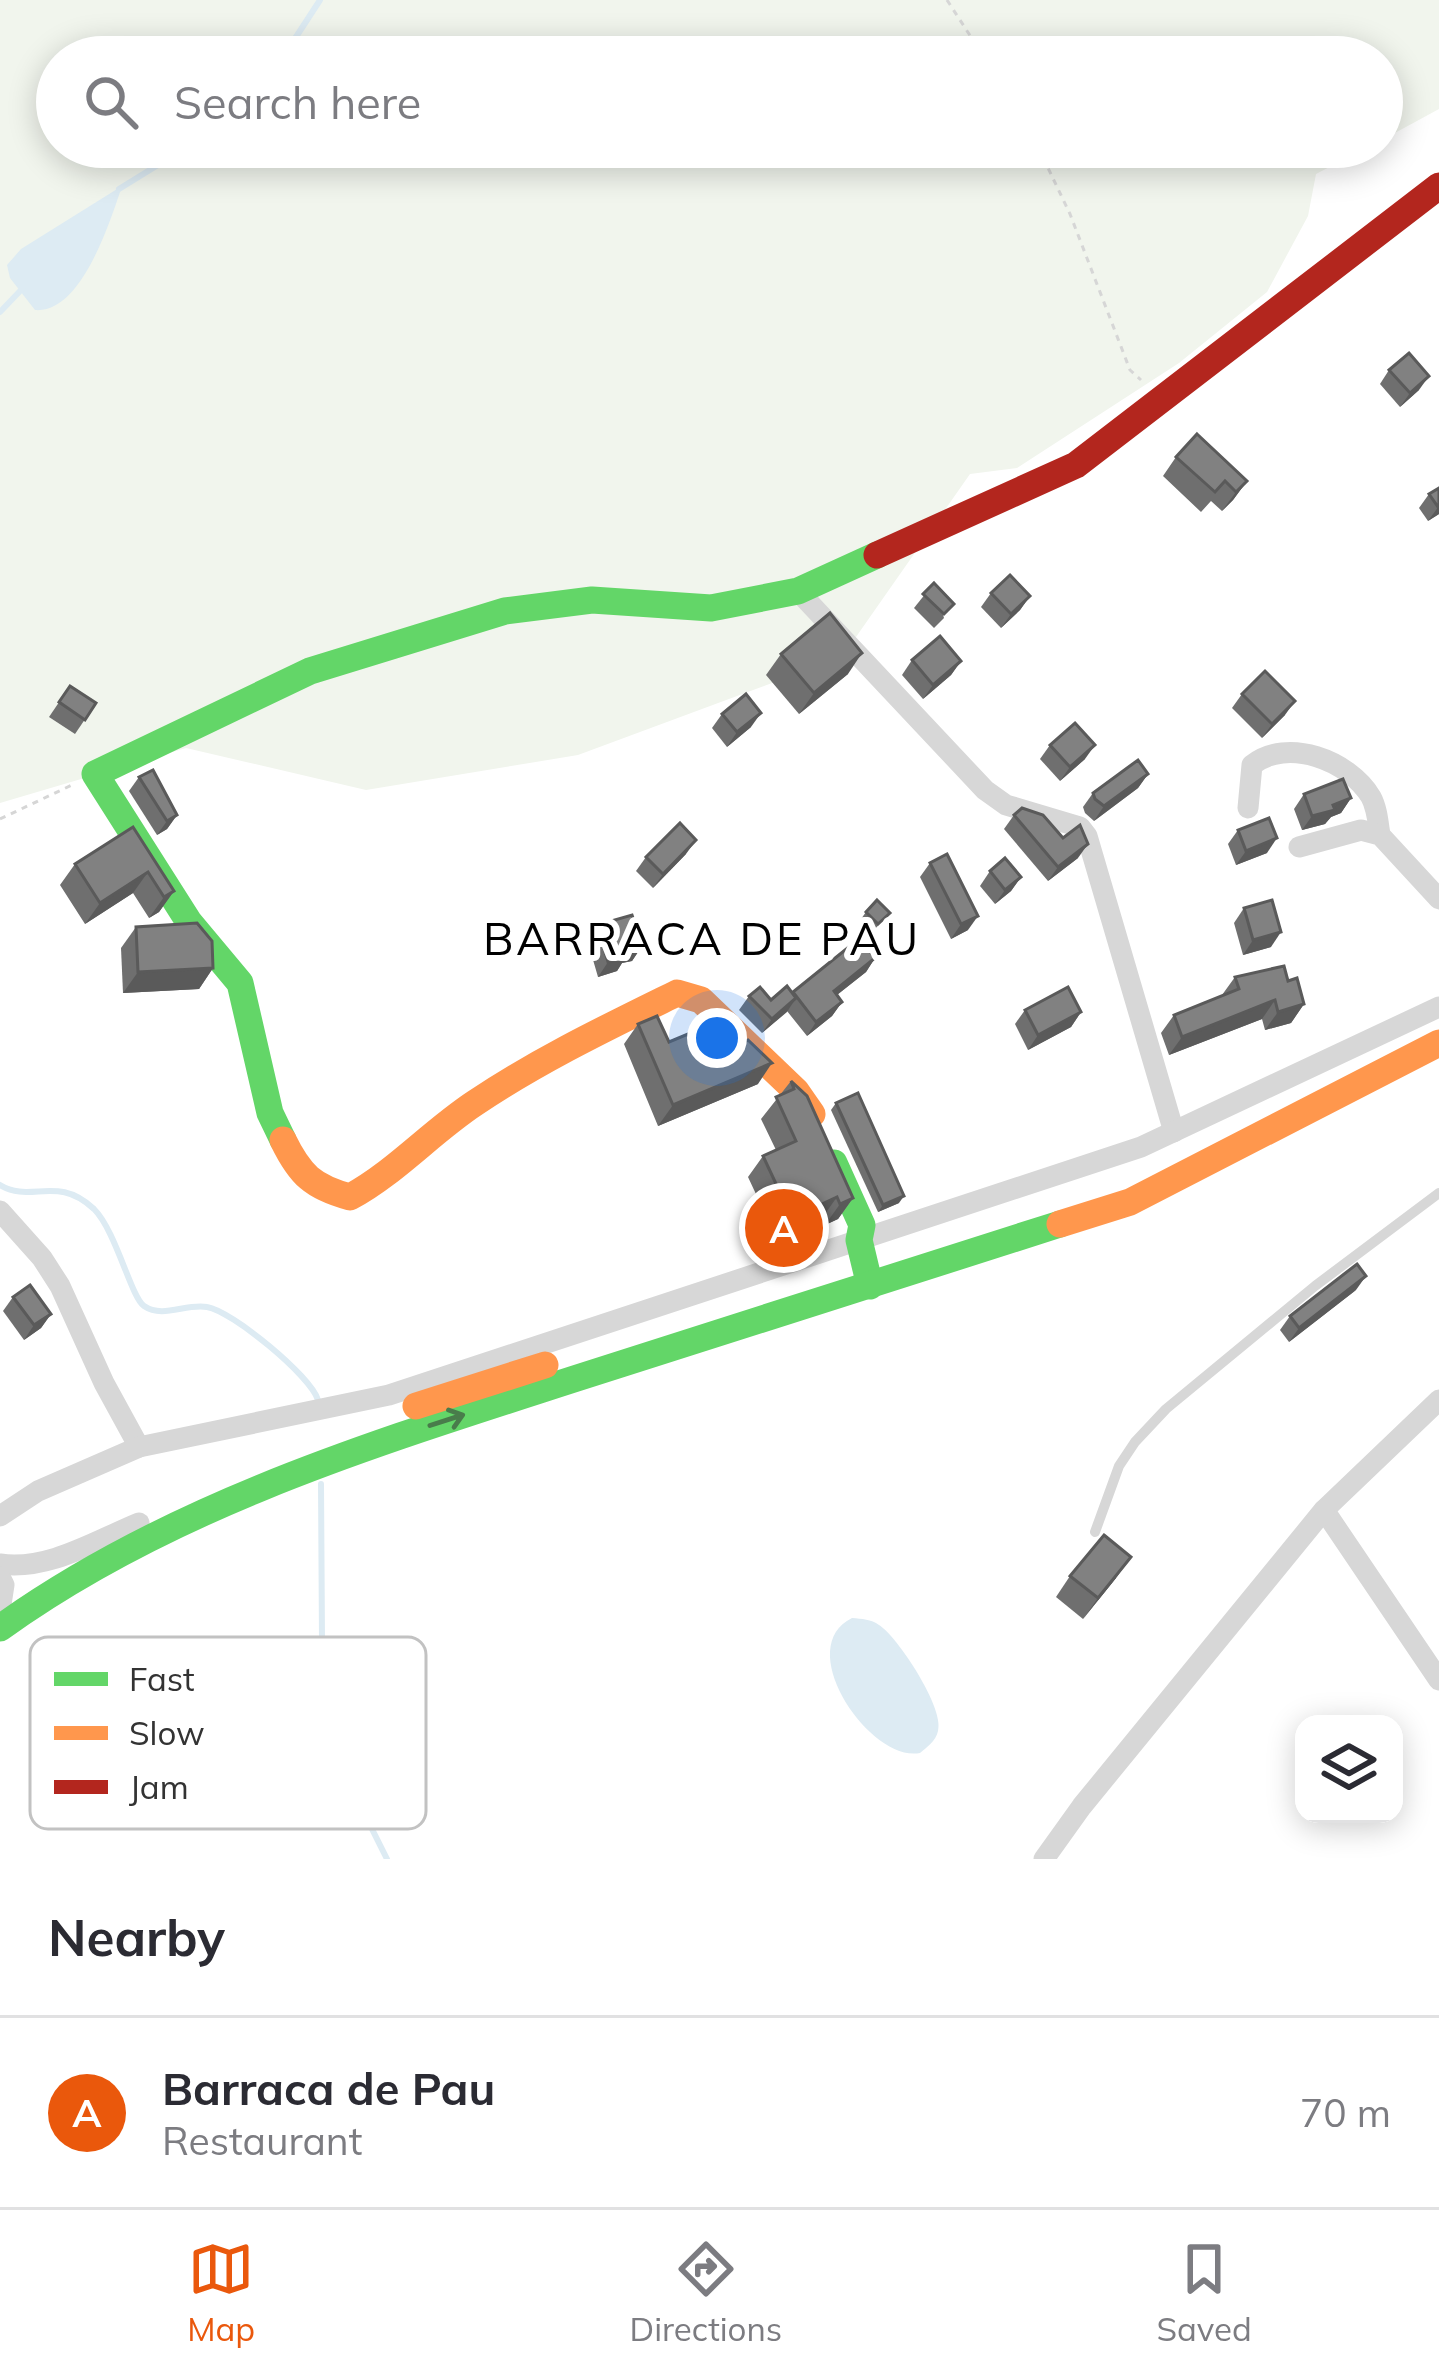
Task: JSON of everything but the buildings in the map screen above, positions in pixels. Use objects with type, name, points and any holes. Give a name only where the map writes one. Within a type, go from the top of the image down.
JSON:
[{"type":"main road","points":[[864,1265],[862,1225],[808,1106],[701,1000],[677,994],[595,1034],[451,1119],[376,1184],[350,1197],[318,1188],[292,1162],[270,1114],[240,983],[189,922],[95,774],[310,671],[506,611],[592,600],[711,608],[798,591],[1076,465],[1439,185]]},
{"type":"main road","points":[[0,1605],[184,1498],[283,1455],[393,1413],[1041,1212],[1193,1151],[1352,1074],[1439,1024]]},
{"type":"main road","points":[[0,1605],[34,1604],[243,1494],[864,1265],[1130,1202],[1439,1043]]},
{"type":"street","points":[[798,591],[985,790],[1006,805],[1079,827],[1087,836],[1174,1132]]},
{"type":"street","points":[[1247,808],[1252,766],[1273,752],[1310,756],[1344,770],[1374,802],[1380,835],[1439,899]]},
{"type":"street","points":[[1299,847],[1361,830],[1380,835]]},
{"type":"street","points":[[0,1516],[38,1491],[140,1447],[389,1395],[864,1265],[1141,1147],[1439,1007]]},
{"type":"street","points":[[0,1211],[60,1286],[104,1383],[140,1447]]},
{"type":"street","points":[[1044,1859],[1324,1510],[1439,1400]]},
{"type":"street","points":[[1324,1510],[1439,1680]]},
{"type":"street","points":[[0,1564],[31,1565],[52,1559],[139,1523]]},
{"type":"lane","points":[[1095,1532],[1119,1466],[1166,1409],[1439,1192]]},
{"type":"path","points":[[947,0],[970,36]]},
{"type":"path","points":[[1049,168],[1130,370],[1161,400]]},
{"type":"path","points":[[0,820],[95,774]]},
{"type":"shaded area","points":[[0,0],[1439,0],[1439,109],[1403,129],[1403,36],[36,36],[36,168],[1328,168],[1316,174],[1308,216],[1267,292],[1179,363],[1017,468],[970,474],[842,657],[578,755],[366,790],[186,748],[0,803]]},
{"type":"shaded area","points":[[122,186],[80,282],[51,307],[35,310],[10,278],[7,265],[21,249]]},
{"type":"shaded area","points":[[852,1618],[873,1622],[887,1632],[927,1691],[938,1731],[920,1753],[901,1751],[880,1740],[845,1700],[830,1653],[835,1633]]},
{"type":"waterway","points":[[297,36],[320,0]]},
{"type":"waterway","points":[[119,189],[153,168]]},
{"type":"waterway","points":[[0,312],[22,289]]},
{"type":"waterway","points":[[0,1185],[23,1192],[68,1193],[81,1199],[102,1219],[144,1306],[159,1311],[199,1306],[219,1311],[286,1361],[318,1400]]},
{"type":"waterway","points":[[321,1484],[322,1637]]},
{"type":"waterway","points":[[372,1829],[387,1859]]},
{"type":"traffic: fast","points":[[283,1140],[270,1113],[240,983],[189,922],[95,774],[310,671],[505,611],[592,600],[711,608],[798,591],[877,555]]},
{"type":"traffic: fast","points":[[834,1163],[862,1225],[859,1240],[870,1286]]},
{"type":"traffic: fast","points":[[0,1628],[134,1546],[350,1453],[1060,1224]]},
{"type":"traffic: slow","points":[[283,1140],[309,1178],[350,1197],[499,1087],[677,993],[701,1000],[796,1091],[812,1114]]},
{"type":"traffic: slow","points":[[1060,1224],[1130,1202],[1439,1043]]},
{"type":"traffic: slow","points":[[416,1406],[545,1365]]},
{"type":"traffic: jam","points":[[877,555],[1076,465],[1439,186]]},
{"type":"place","name":"Barraca de Pau","points":[[784,1228]]},
{"type":"district","name":"BARRACA DE PAU","points":[[702,939]]}]
